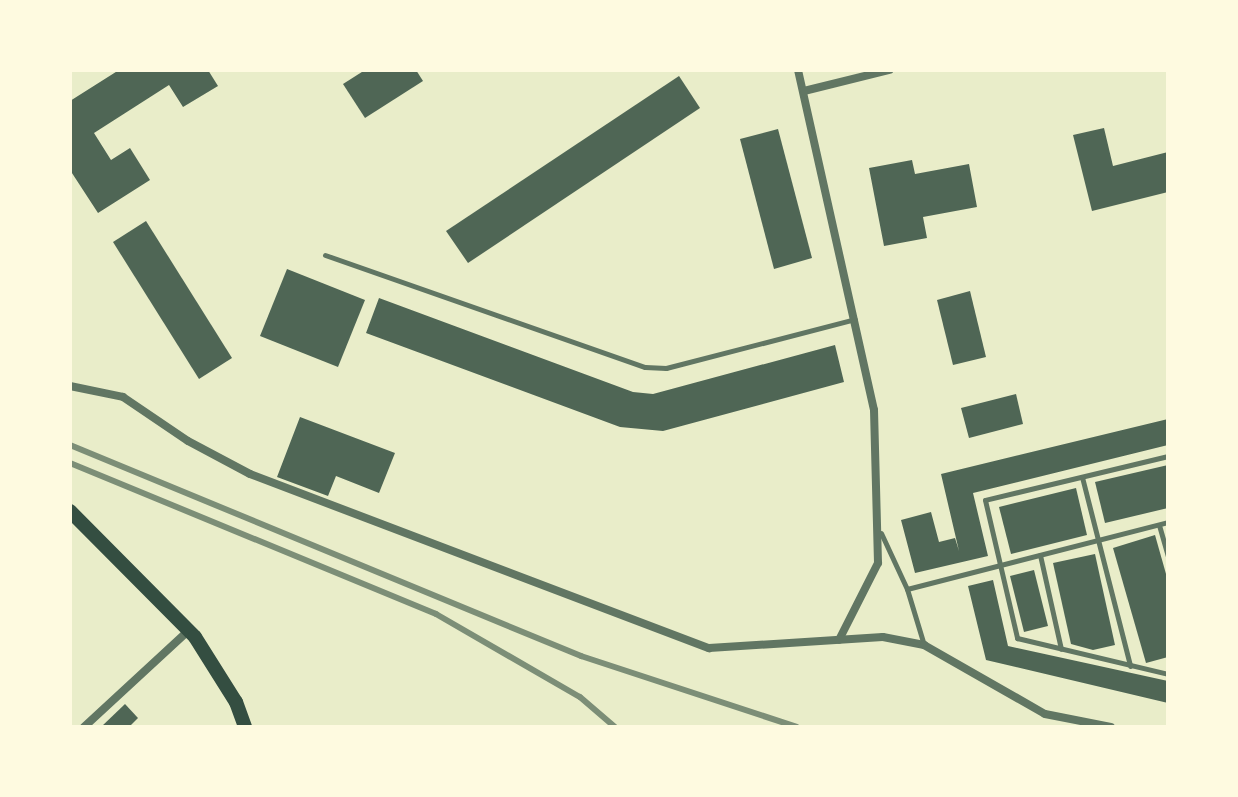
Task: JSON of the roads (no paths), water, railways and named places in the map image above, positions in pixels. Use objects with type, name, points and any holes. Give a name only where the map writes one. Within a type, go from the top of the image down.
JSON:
[{"type":"main road","points":[[70,511],[189,630],[236,702],[245,727]]},
{"type":"street","points":[[798,70],[874,410],[881,533],[878,563],[839,640]]},
{"type":"street","points":[[804,91],[889,70]]},
{"type":"street","points":[[70,386],[123,397],[188,441],[250,474],[709,648],[883,637],[924,645],[1045,714],[1111,727]]},
{"type":"street","points":[[84,727],[189,630]]},
{"type":"lane","points":[[325,255],[645,367],[666,368],[856,319]]},
{"type":"lane","points":[[1168,456],[985,500],[1017,638],[1168,674]]},
{"type":"lane","points":[[1082,477],[1130,666]]},
{"type":"lane","points":[[907,589],[1168,522]]},
{"type":"lane","points":[[1159,525],[1168,556]]},
{"type":"lane","points":[[881,533],[907,589],[924,645]]},
{"type":"lane","points":[[1040,555],[1061,649]]},
{"type":"railway","points":[[70,445],[581,656],[797,727]]},
{"type":"railway","points":[[70,463],[436,614],[580,697],[615,727]]}]
